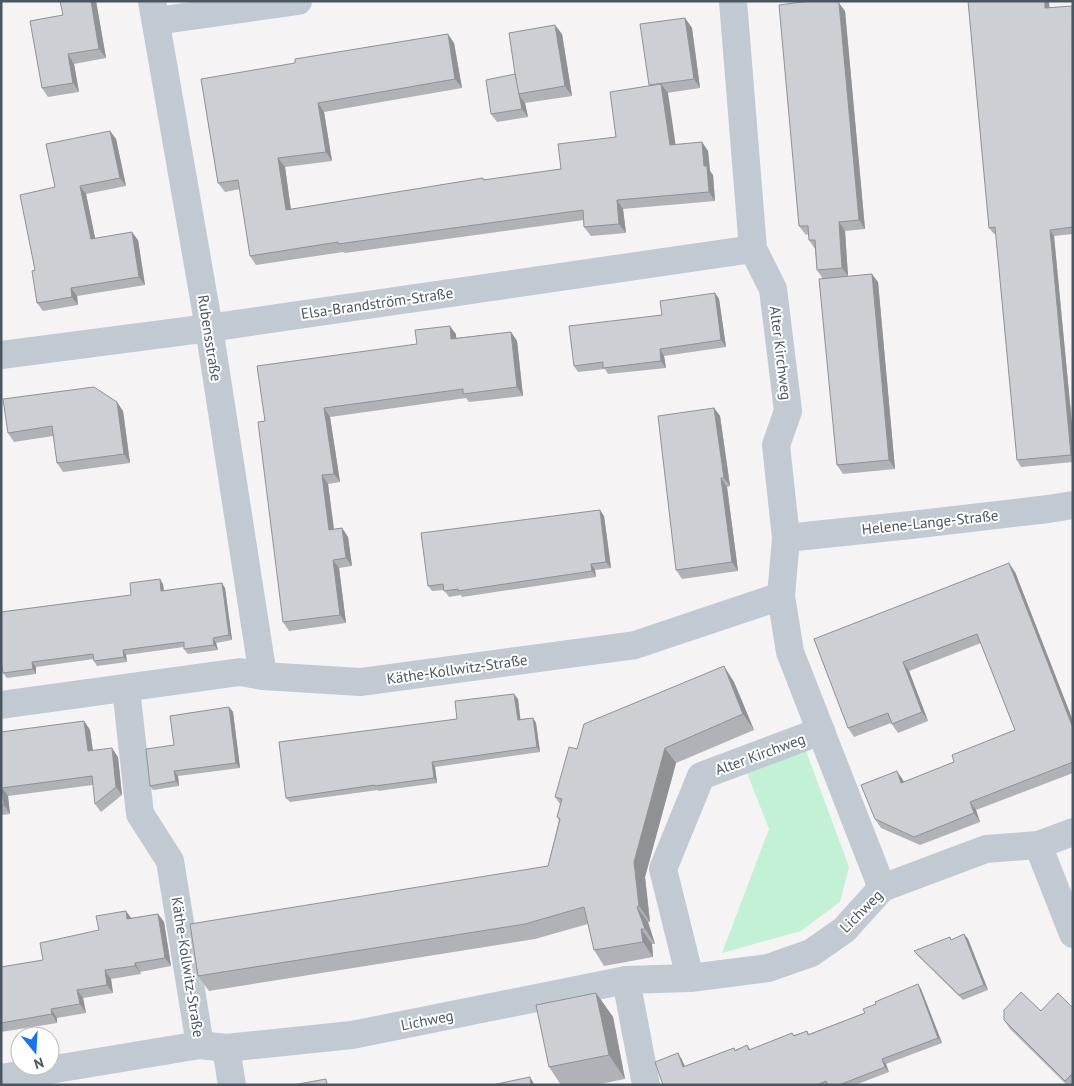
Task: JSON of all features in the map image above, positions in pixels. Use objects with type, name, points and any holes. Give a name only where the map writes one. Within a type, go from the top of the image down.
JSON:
[{"type":"street","points":[[154,11],[298,1]]},
{"type":"street","name":"Alter Kirchweg","points":[[733,1],[753,249],[773,289],[788,410],[776,445],[786,538],[781,596],[790,652],[882,888]]},
{"type":"street","name":"Rubensstraße","points":[[154,11],[209,328],[263,676]]},
{"type":"street","name":"Elsa-Brandström-Straße","points":[[1,355],[209,328],[753,249]]},
{"type":"street","name":"Helene-Lange-Straße","points":[[786,538],[1073,505]]},
{"type":"street","name":"Käthe-Kollwitz-Straße","points":[[1,705],[240,672],[263,676],[360,682],[635,645],[781,596]]},
{"type":"street","name":"Käthe-Kollwitz-Straße","points":[[126,689],[140,814],[170,861],[213,1046]]},
{"type":"street","name":"Alter Kirchweg","points":[[690,978],[663,869],[701,776],[821,731]]},
{"type":"street","name":"Lichweg","points":[[1,1078],[213,1046],[352,1035],[626,980],[690,978],[768,968],[811,953],[844,930],[882,888],[986,849],[1038,845],[1073,832]]},
{"type":"street","points":[[1038,845],[1073,934]]},
{"type":"street","points":[[626,980],[646,1085]]},
{"type":"street","points":[[213,1046],[232,1085]]},
{"type":"green space","points":[[806,751],[849,867],[840,902],[801,931],[722,953],[769,829],[747,773]]},
{"type":"building","points":[[60,1],[91,1],[99,49],[68,54],[73,83],[42,88],[30,21],[63,15]]},
{"type":"building","points":[[809,1],[837,1],[839,3],[859,220],[839,222],[842,268],[817,270],[815,240],[809,240],[808,226],[799,226],[779,5]]},
{"type":"building","points":[[968,1],[1045,1],[1045,8],[1072,6],[1073,227],[1050,230],[1071,455],[1017,460],[995,227],[989,228]]},
{"type":"building","points":[[685,18],[694,79],[649,85],[640,24]]},
{"type":"building","points":[[555,25],[565,86],[518,94],[509,33]]},
{"type":"building","points":[[448,34],[455,79],[318,103],[326,152],[278,158],[286,210],[483,178],[483,180],[561,169],[558,144],[616,137],[610,92],[661,84],[670,145],[702,142],[704,166],[707,166],[709,192],[617,200],[619,224],[584,227],[583,210],[338,244],[338,242],[250,256],[238,180],[218,183],[201,79],[295,63],[295,59]]},
{"type":"building","points":[[515,74],[522,109],[491,114],[486,80]]},
{"type":"building","points":[[110,131],[120,178],[80,186],[91,239],[132,232],[139,277],[71,288],[72,297],[37,303],[32,271],[35,270],[20,195],[55,187],[46,144]]},
{"type":"building","points":[[872,274],[889,460],[837,465],[819,279]]},
{"type":"building","points":[[715,293],[721,340],[660,349],[661,361],[603,368],[603,362],[574,366],[569,326],[662,315],[660,301]]},
{"type":"building","points":[[450,326],[451,339],[511,332],[517,387],[463,394],[463,389],[324,408],[334,474],[322,475],[329,530],[342,528],[346,558],[333,560],[340,615],[283,622],[258,422],[265,421],[257,366],[417,344],[415,330]]},
{"type":"building","points":[[94,387],[117,402],[124,454],[57,463],[52,426],[8,433],[3,399]]},
{"type":"building","points":[[714,408],[724,478],[721,478],[732,562],[676,570],[658,416]]},
{"type":"building","points":[[600,510],[606,562],[591,564],[592,571],[458,591],[458,589],[444,591],[443,584],[428,586],[421,533]]},
{"type":"building","points":[[1009,563],[1073,728],[1073,762],[970,802],[974,813],[914,837],[875,819],[861,785],[897,771],[901,783],[954,762],[952,755],[1015,730],[977,634],[903,662],[922,712],[892,724],[888,713],[848,728],[814,639]]},
{"type":"building","points":[[160,579],[161,591],[222,583],[229,635],[213,638],[214,645],[184,649],[184,642],[123,650],[124,657],[94,661],[93,654],[32,662],[33,669],[3,673],[1,666],[1,612],[131,595],[130,583]]},
{"type":"building","points":[[724,666],[743,714],[665,748],[634,862],[639,906],[637,907],[645,929],[641,929],[643,942],[594,950],[584,907],[525,924],[198,976],[190,924],[548,866],[560,819],[557,817],[562,799],[555,797],[569,747],[577,749],[584,724]]},
{"type":"building","points":[[514,694],[518,720],[533,718],[537,747],[432,762],[434,778],[286,798],[279,742],[457,719],[455,701]]},
{"type":"building","points":[[229,707],[236,763],[174,771],[176,781],[150,786],[146,749],[174,745],[170,716]]},
{"type":"building","points":[[84,721],[88,751],[112,748],[116,787],[95,804],[92,776],[2,788],[4,805],[1,806],[1,732]]},
{"type":"building","points":[[126,911],[127,919],[158,914],[165,958],[135,963],[135,966],[105,970],[107,985],[77,990],[80,1004],[51,1009],[52,1014],[1,1023],[1,967],[43,960],[40,943],[99,930],[96,916]]},
{"type":"building","points":[[964,934],[984,985],[959,995],[914,951],[950,937],[951,940]]},
{"type":"building","points":[[918,984],[938,1038],[882,1059],[885,1067],[839,1085],[828,1085],[826,1081],[817,1085],[663,1085],[655,1062],[678,1053],[683,1067],[734,1048],[735,1051],[747,1045],[749,1050],[792,1033],[794,1036],[807,1031],[808,1035],[865,1013],[863,1009],[876,1004],[875,1002]]},
{"type":"building","points":[[1021,992],[1041,1011],[1058,993],[1073,1008],[1073,1073],[1065,1081],[1004,1020],[1004,1010]]},
{"type":"building","points":[[596,993],[609,1055],[549,1067],[536,1005]]},
{"type":"building","points":[[530,1077],[531,1085],[492,1085]]},
{"type":"building","points":[[326,1079],[327,1085],[293,1085]]}]
